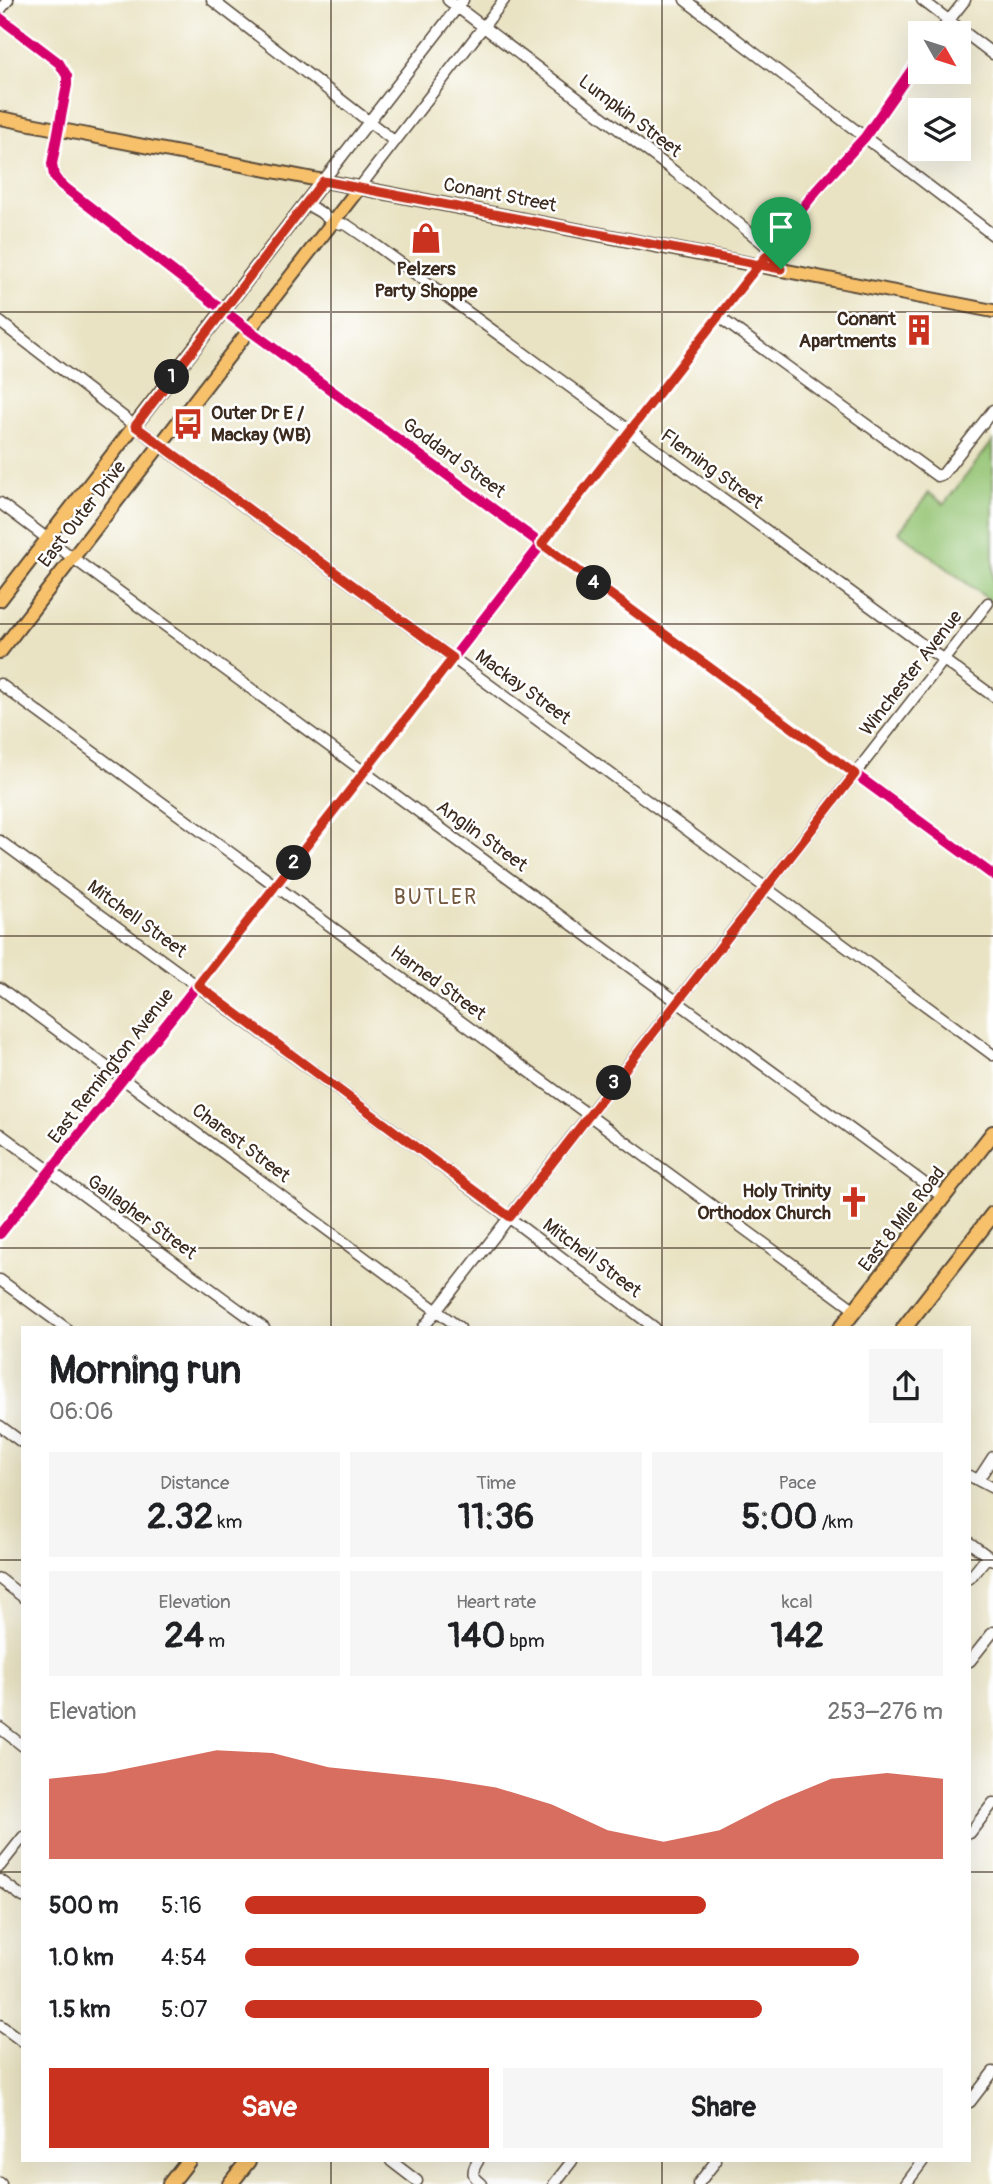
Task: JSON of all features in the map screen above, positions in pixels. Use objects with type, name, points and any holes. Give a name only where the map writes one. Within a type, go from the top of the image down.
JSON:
[{"type":"highway","name":"East 8 Mile Road","points":[[843,1326],[993,1133]]},
{"type":"highway","points":[[906,1326],[993,1214]]},
{"type":"highway","points":[[230,2184],[247,2162]]},
{"type":"highway","points":[[170,2184],[183,2163]]},
{"type":"main road","name":"Conant Street","points":[[0,118],[993,311]]},
{"type":"main road","name":"East Outer Drive","points":[[0,600],[323,181]]},
{"type":"main road","name":"East Outer Drive","points":[[0,652],[359,188]]},
{"type":"street","points":[[0,10],[8,0]]},
{"type":"street","points":[[212,0],[394,141]]},
{"type":"street","name":"Lumpkin Street","points":[[448,0],[460,4],[483,27],[675,172],[764,244],[781,269]]},
{"type":"street","name":"East Outer Drive","points":[[359,188],[504,0]]},
{"type":"street","points":[[685,0],[993,234]]},
{"type":"street","points":[[922,0],[949,21],[965,0]]},
{"type":"street","name":"East Outer Drive","points":[[323,181],[460,4]]},
{"type":"street","name":"Goddard Street","points":[[0,18],[65,69],[67,85],[52,164],[56,180],[223,311],[993,875]]},
{"type":"street","points":[[971,38],[993,54]]},
{"type":"street","name":"East Remington Avenue","points":[[0,1234],[276,886],[816,191],[865,137],[908,75]]},
{"type":"street","name":"Fleming Street","points":[[306,204],[332,222],[347,225],[993,696]]},
{"type":"street","points":[[719,317],[937,476],[993,410]]},
{"type":"street","name":"Mackay Street","points":[[0,322],[160,445],[993,1055]]},
{"type":"street","name":"Anglin Street","points":[[0,503],[943,1197]]},
{"type":"street","name":"Winchester Avenue","points":[[424,1326],[988,603]]},
{"type":"street","name":"Harned Street","points":[[0,684],[855,1310]]},
{"type":"street","name":"Mitchell Street","points":[[0,841],[198,985],[652,1326]]},
{"type":"street","name":"Charest Street","points":[[0,988],[457,1326]]},
{"type":"street","name":"Gallagher Street","points":[[0,1134],[261,1326]]},
{"type":"street","points":[[0,1280],[63,1326]]},
{"type":"street","points":[[0,1426],[21,1442]]},
{"type":"street","points":[[993,1457],[974,1478],[993,1488]]},
{"type":"street","points":[[971,1544],[991,1558],[971,1577]]},
{"type":"street","points":[[0,1580],[21,1596]]},
{"type":"street","points":[[971,1660],[993,1632]]},
{"type":"street","points":[[0,1728],[21,1744]]},
{"type":"street","points":[[971,1832],[993,1802]]},
{"type":"street","points":[[0,1866],[21,1840]]},
{"type":"street","points":[[0,1880],[21,1896]]},
{"type":"street","points":[[0,2025],[21,2041]]},
{"type":"street","points":[[971,2101],[993,2072]]},
{"type":"street","points":[[392,2162],[417,2181]]},
{"type":"street","points":[[478,2162],[474,2178],[482,2184]]},
{"type":"street","points":[[554,2184],[571,2162]]},
{"type":"street","points":[[698,2184],[715,2162]]},
{"type":"street","points":[[906,2184],[922,2162]]},
{"type":"green space","points":[[993,441],[993,603],[899,532],[929,493],[944,504]]},
{"type":"cycle path","points":[[0,18],[59,63],[67,76],[52,164],[54,176],[59,183],[249,330],[993,875]]},
{"type":"cycle path","points":[[0,1234],[276,886],[816,191],[865,137],[908,75]]},
{"type":"place","name":"Pelzers Party Shoppe","points":[[426,238]]},
{"type":"place","name":"Conant Apartments","points":[[919,330]]},
{"type":"place","name":"Outer Dr E / Mackay (WB)","points":[[188,424]]},
{"type":"place","name":"Holy Trinity Orthodox Church","points":[[854,1202]]},
{"type":"district","name":"BUTLER","points":[[436,897]]},
{"type":"route","points":[[781,269],[759,265],[323,181],[135,426],[453,658],[198,985],[510,1217],[855,774],[542,544],[749,277],[759,265],[767,255],[769,253],[781,269]]}]
